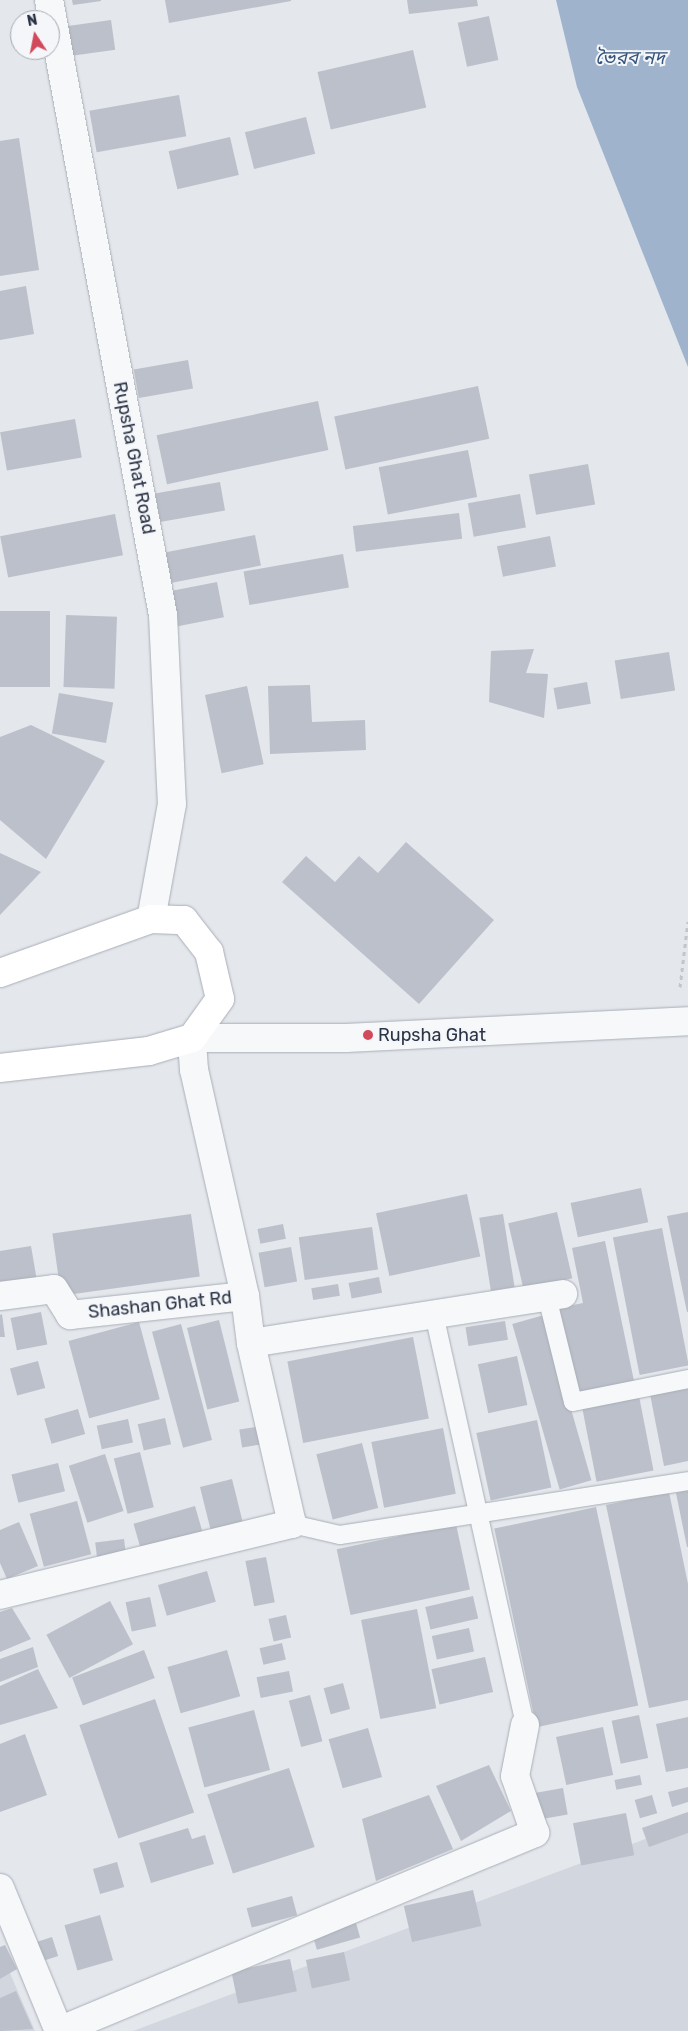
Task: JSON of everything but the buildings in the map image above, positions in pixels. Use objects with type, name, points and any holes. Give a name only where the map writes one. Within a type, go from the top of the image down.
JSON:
[{"type":"highway","points":[[0,973],[151,919],[184,920],[209,952],[220,999],[192,1038],[149,1051],[0,1068]]},
{"type":"street","name":"Rupsha Ghat Road","points":[[49,0],[163,614],[172,804],[151,919]]},
{"type":"street","points":[[0,1595],[292,1524],[251,1343],[245,1296],[194,1070],[192,1038],[346,1038],[688,1021]]},
{"type":"street","name":"Shashan Ghat Rd","points":[[0,1296],[54,1289],[70,1315],[245,1296]]},
{"type":"street","points":[[251,1343],[555,1295]]},
{"type":"street","points":[[0,1888],[59,2031],[535,1833],[515,1776],[525,1725]]},
{"type":"lane","points":[[555,1295],[573,1402],[688,1379]]},
{"type":"lane","points":[[434,1314],[525,1725]]},
{"type":"lane","points":[[292,1524],[340,1535],[688,1481]]},
{"type":"shaded area","points":[[688,1823],[688,2031],[133,2031]]},
{"type":"shaded area","points":[[0,1950],[35,2031],[0,2031]]},
{"type":"water","name":"ভৈরব নদ","points":[[556,0],[688,0],[688,367],[577,87]]},
{"type":"place","name":"Rupsha Ghat","points":[[368,1035]]}]
